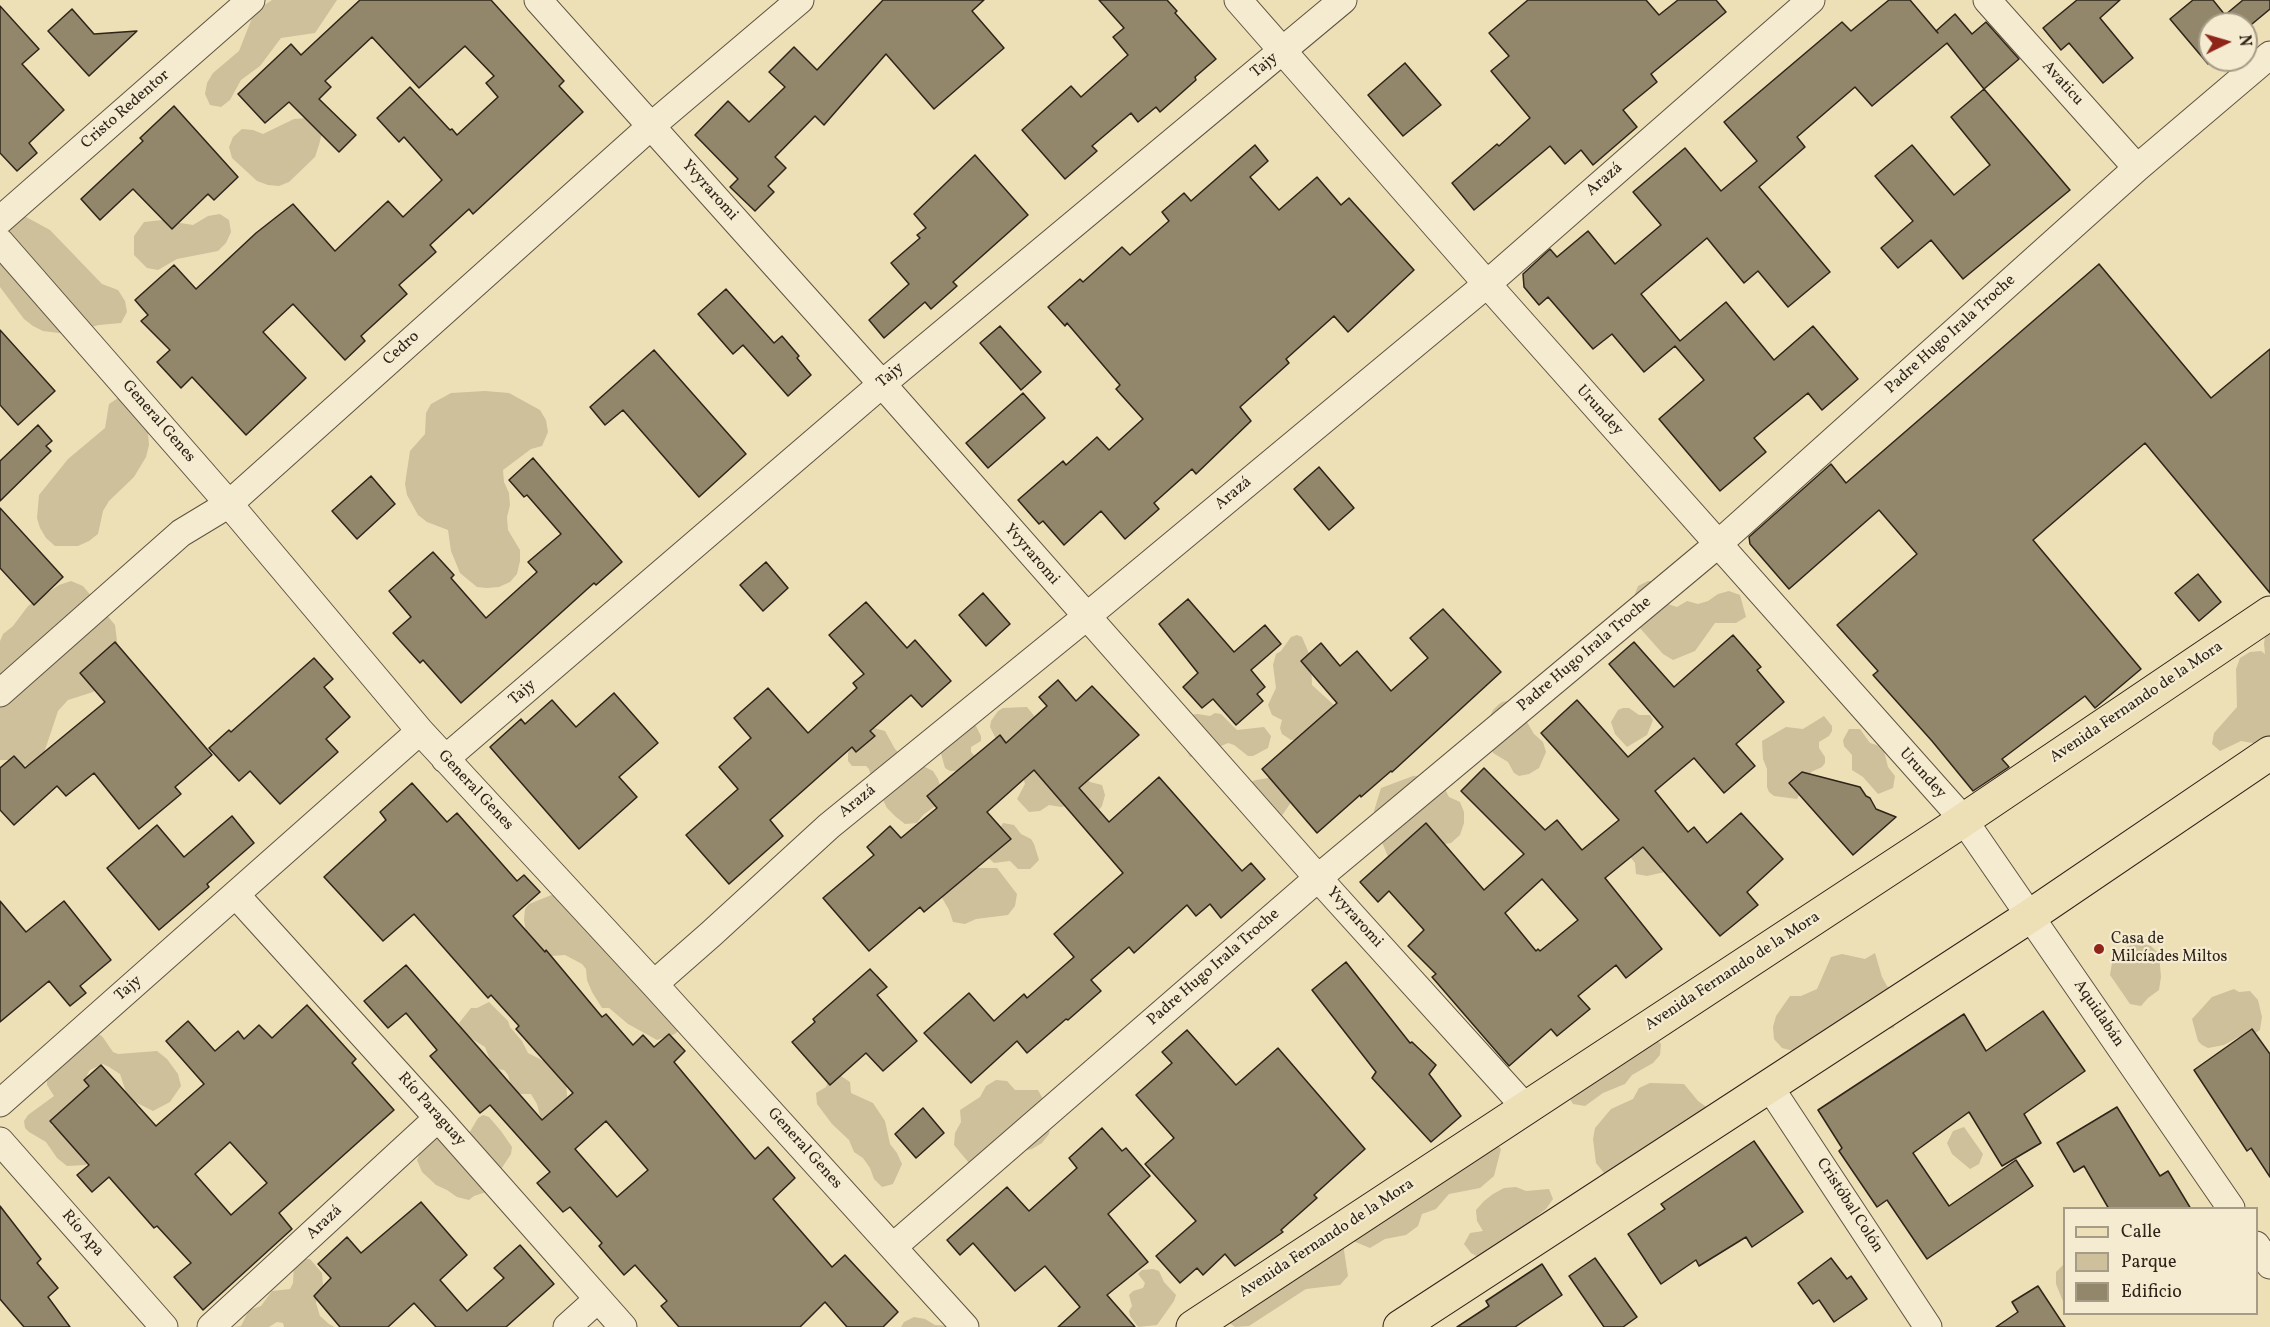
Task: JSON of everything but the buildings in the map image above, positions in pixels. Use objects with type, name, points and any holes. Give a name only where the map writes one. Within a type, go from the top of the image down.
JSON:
[{"type":"main road","name":"Avenida Fernando de la Mora","points":[[1193,1327],[2270,614]]},
{"type":"main road","points":[[1400,1327],[2030,916],[2270,753]]},
{"type":"street","name":"Cristo Redentor","points":[[0,220],[251,0]]},
{"type":"street","name":"Yvyraromi","points":[[538,0],[882,384],[1318,878],[1526,1108]]},
{"type":"street","name":"Cedro","points":[[0,693],[181,533],[230,504],[650,127],[800,0]]},
{"type":"street","name":"Urundey","points":[[1238,0],[1487,284],[1963,819]]},
{"type":"street","name":"Tajy","points":[[446,759],[882,384],[1343,0]]},
{"type":"street","name":"Arazá","points":[[654,984],[829,826],[1086,617],[1487,284],[1811,0]]},
{"type":"street","name":"Avaticu","points":[[1987,0],[2137,168]]},
{"type":"street","name":"Padre Hugo Irala Troche","points":[[894,1246],[1318,878],[1718,544],[2137,168],[2270,56]]},
{"type":"street","name":"General Genes","points":[[0,242],[230,504],[420,731],[894,1246],[965,1327]]},
{"type":"street","name":"Tajy","points":[[0,1103],[420,731]]},
{"type":"street","name":"Aquidabán","points":[[1963,819],[2230,1207]]},
{"type":"street","name":"Río Paraguay","points":[[236,895],[438,1118],[622,1327]]},
{"type":"street","name":"Cristóbal Colón","points":[[1769,1086],[1928,1327]]},
{"type":"street","name":"Arazá","points":[[211,1327],[438,1118]]},
{"type":"street","name":"Río Apa","points":[[0,1141],[164,1327]]},
{"type":"street","points":[[2258,1248],[2270,1265]]},
{"type":"street","points":[[567,1327],[597,1300]]},
{"type":"green space","points":[[272,0],[337,0],[315,33],[281,38],[260,66],[241,80],[230,100],[221,107],[210,105],[205,94],[207,83],[213,73],[239,51],[252,18],[260,8]]},
{"type":"green space","points":[[306,118],[322,133],[319,145],[315,157],[289,182],[279,186],[257,181],[232,158],[229,147],[233,137],[242,129],[263,134],[294,119]]},
{"type":"green space","points":[[17,212],[50,230],[102,284],[118,290],[125,301],[127,312],[121,323],[99,325],[67,334],[43,331],[24,319],[0,287],[0,220]]},
{"type":"green space","points":[[220,214],[229,220],[231,232],[226,243],[218,251],[177,259],[158,270],[147,268],[134,255],[134,236],[144,222],[162,220],[193,225],[208,216]]},
{"type":"green space","points":[[485,391],[509,393],[540,410],[546,420],[548,432],[542,446],[531,449],[503,470],[510,505],[507,517],[508,530],[520,550],[520,561],[517,574],[510,582],[499,587],[487,588],[477,587],[460,573],[451,551],[448,530],[427,522],[418,515],[407,495],[405,484],[410,451],[425,434],[426,413],[431,404],[451,393]]},
{"type":"green space","points":[[118,398],[138,409],[148,433],[149,445],[146,457],[134,477],[109,501],[103,511],[98,534],[78,546],[55,546],[40,528],[37,518],[39,495],[68,459],[105,428],[109,404]]},
{"type":"green space","points":[[71,581],[83,586],[115,625],[118,649],[102,683],[93,692],[68,700],[58,711],[42,759],[24,766],[12,760],[0,760],[0,641],[3,634],[13,626],[28,606],[59,585]]},
{"type":"green space","points":[[1648,581],[1660,581],[1665,603],[1677,607],[1687,601],[1698,604],[1708,601],[1718,594],[1729,591],[1740,595],[1746,617],[1736,623],[1715,623],[1695,651],[1673,660],[1663,654],[1639,627],[1629,609],[1638,586]]},
{"type":"green space","points":[[2270,630],[2270,746],[2241,741],[2220,751],[2212,744],[2214,733],[2237,707],[2236,669],[2240,658],[2250,652],[2261,651],[2265,654],[2266,631]]},
{"type":"green space","points":[[1297,635],[1302,637],[1311,658],[1312,685],[1334,705],[1336,710],[1303,740],[1291,740],[1282,734],[1280,728],[1282,720],[1272,715],[1268,705],[1276,688],[1273,665],[1276,654],[1291,637]]},
{"type":"green space","points":[[1514,700],[1534,734],[1543,742],[1546,752],[1539,768],[1529,774],[1519,776],[1514,773],[1508,762],[1493,753],[1485,727],[1498,705]]},
{"type":"green space","points":[[1027,707],[1041,724],[1007,747],[998,743],[990,727],[998,711],[1003,708]]},
{"type":"green space","points":[[1629,708],[1639,715],[1650,715],[1653,720],[1647,735],[1627,747],[1615,734],[1611,722],[1618,710]]},
{"type":"green space","points":[[1215,713],[1221,714],[1237,730],[1264,727],[1271,736],[1268,748],[1253,756],[1248,756],[1228,743],[1196,757],[1190,757],[1182,742],[1187,715],[1210,716]]},
{"type":"green space","points":[[1824,716],[1832,726],[1829,736],[1819,742],[1825,763],[1811,772],[1797,799],[1774,796],[1767,787],[1767,769],[1763,759],[1762,741],[1786,727],[1803,729]]},
{"type":"green space","points":[[970,725],[976,726],[981,736],[981,741],[971,747],[971,752],[975,756],[961,771],[950,771],[945,768],[940,750]]},
{"type":"green space","points":[[874,728],[885,731],[901,755],[933,771],[938,779],[942,791],[937,805],[923,815],[917,823],[905,824],[896,817],[887,808],[874,787],[869,769],[866,766],[852,766],[848,761],[848,753],[853,742],[863,731]]},
{"type":"green space","points":[[1849,729],[1860,729],[1870,743],[1880,746],[1884,751],[1888,767],[1895,776],[1893,788],[1878,794],[1863,777],[1852,770],[1852,755],[1844,746],[1843,740]]},
{"type":"green space","points":[[1020,767],[1086,777],[1090,782],[1102,785],[1105,795],[1102,806],[1098,811],[1072,805],[1061,807],[1049,805],[1040,811],[1029,812],[1017,799],[1025,784]]},
{"type":"green space","points":[[1272,774],[1294,798],[1281,817],[1245,784],[1268,778]]},
{"type":"green space","points":[[1427,775],[1444,787],[1449,797],[1460,802],[1464,812],[1464,823],[1460,835],[1451,843],[1439,845],[1392,866],[1378,833],[1374,811],[1381,788],[1413,776]]},
{"type":"green space","points":[[1003,823],[1014,825],[1034,844],[1039,860],[1030,869],[1018,869],[1010,861],[994,863],[985,855]]},
{"type":"green space","points":[[1631,832],[1683,868],[1647,876],[1636,874],[1635,863],[1628,854]]},
{"type":"green space","points":[[974,868],[997,868],[1017,894],[1015,906],[1008,915],[976,919],[965,924],[953,922],[937,889]]},
{"type":"green space","points":[[574,886],[585,890],[680,1029],[675,1034],[657,1040],[628,1024],[609,1008],[602,1008],[592,992],[587,980],[586,969],[582,964],[565,955],[552,956],[535,948],[527,939],[524,920],[525,909],[529,904]]},
{"type":"green space","points":[[2140,943],[2151,946],[2159,954],[2161,977],[2159,990],[2141,1006],[2130,1004],[2110,975],[2112,963],[2119,953],[2128,946]]},
{"type":"green space","points":[[1875,953],[1882,977],[1887,986],[1896,993],[1898,1004],[1894,1028],[1870,1032],[1805,1054],[1782,1048],[1774,1039],[1773,1027],[1776,1016],[1790,996],[1801,996],[1817,989],[1831,957],[1842,954],[1865,959]]},
{"type":"green space","points":[[2234,989],[2239,992],[2250,991],[2258,1000],[2262,1017],[2260,1030],[2224,1045],[2208,1048],[2202,1045],[2198,1041],[2192,1019],[2212,997]]},
{"type":"green space","points":[[489,1002],[508,1021],[528,1053],[550,1064],[566,1082],[568,1108],[542,1123],[537,1104],[531,1094],[518,1094],[511,1086],[504,1070],[492,1065],[485,1047],[464,1034],[459,1023],[471,1008],[477,1008]]},
{"type":"green space","points":[[96,1033],[102,1036],[113,1052],[118,1054],[157,1051],[167,1059],[178,1074],[181,1086],[170,1102],[153,1111],[135,1102],[126,1092],[120,1074],[103,1064],[90,1070],[87,1075],[87,1088],[50,1121],[52,1126],[59,1128],[90,1160],[86,1165],[67,1166],[57,1158],[46,1142],[25,1128],[24,1121],[28,1115],[54,1096],[47,1085],[47,1079]]},
{"type":"green space","points":[[1653,1035],[1661,1044],[1660,1055],[1653,1063],[1632,1075],[1625,1084],[1603,1093],[1585,1106],[1573,1104],[1567,1094]]},
{"type":"green space","points":[[830,1076],[841,1076],[850,1082],[851,1093],[873,1103],[885,1121],[890,1144],[902,1164],[893,1184],[882,1187],[874,1179],[863,1158],[854,1152],[849,1140],[832,1124],[817,1104],[816,1093],[826,1087]]},
{"type":"green space","points":[[996,1080],[1007,1081],[1015,1090],[1038,1090],[1051,1123],[1049,1134],[1042,1143],[1032,1149],[969,1163],[954,1145],[955,1133],[961,1122],[960,1110],[980,1097],[986,1086]]},
{"type":"green space","points":[[1650,1083],[1684,1084],[1698,1101],[1708,1108],[1614,1178],[1604,1173],[1596,1163],[1593,1139],[1595,1128],[1611,1109],[1633,1099],[1639,1088]]},
{"type":"green space","points":[[483,1115],[489,1117],[501,1131],[512,1147],[511,1154],[486,1192],[469,1200],[457,1197],[436,1185],[422,1172],[417,1160],[422,1149],[434,1135],[468,1135],[478,1118]]},
{"type":"green space","points":[[1964,1127],[1983,1154],[1979,1164],[1970,1169],[1952,1154],[1947,1143],[1953,1131]]},
{"type":"green space","points":[[1492,1139],[1501,1149],[1494,1176],[1480,1188],[1449,1194],[1436,1209],[1422,1214],[1418,1226],[1406,1235],[1385,1239],[1370,1248],[1353,1241]]},
{"type":"green space","points":[[1516,1187],[1526,1191],[1549,1189],[1553,1199],[1537,1216],[1535,1224],[1478,1257],[1471,1253],[1464,1244],[1470,1233],[1483,1231],[1477,1221],[1476,1210],[1493,1194],[1504,1188]]},
{"type":"green space","points":[[1343,1244],[1348,1276],[1340,1285],[1306,1289],[1249,1326],[1235,1327],[1228,1322]]},
{"type":"green space","points":[[304,1259],[310,1259],[322,1273],[323,1285],[316,1303],[320,1316],[335,1327],[284,1327],[283,1323],[277,1322],[269,1327],[234,1327],[241,1326],[249,1310],[261,1306],[272,1291],[290,1289],[293,1283],[294,1265]]},
{"type":"green space","points":[[2063,1265],[2063,1302],[2056,1284],[2056,1272]]},
{"type":"green space","points":[[1142,1270],[1159,1271],[1164,1282],[1176,1295],[1157,1325],[1138,1327],[1130,1316],[1129,1311],[1132,1306],[1129,1295],[1143,1288],[1145,1283],[1138,1274]]},
{"type":"green space","points":[[914,1317],[925,1319],[935,1325],[968,1327],[901,1327],[904,1322]]},
{"type":"place","name":"Casa de Milcíades Miltos","points":[[2099,949]]}]
